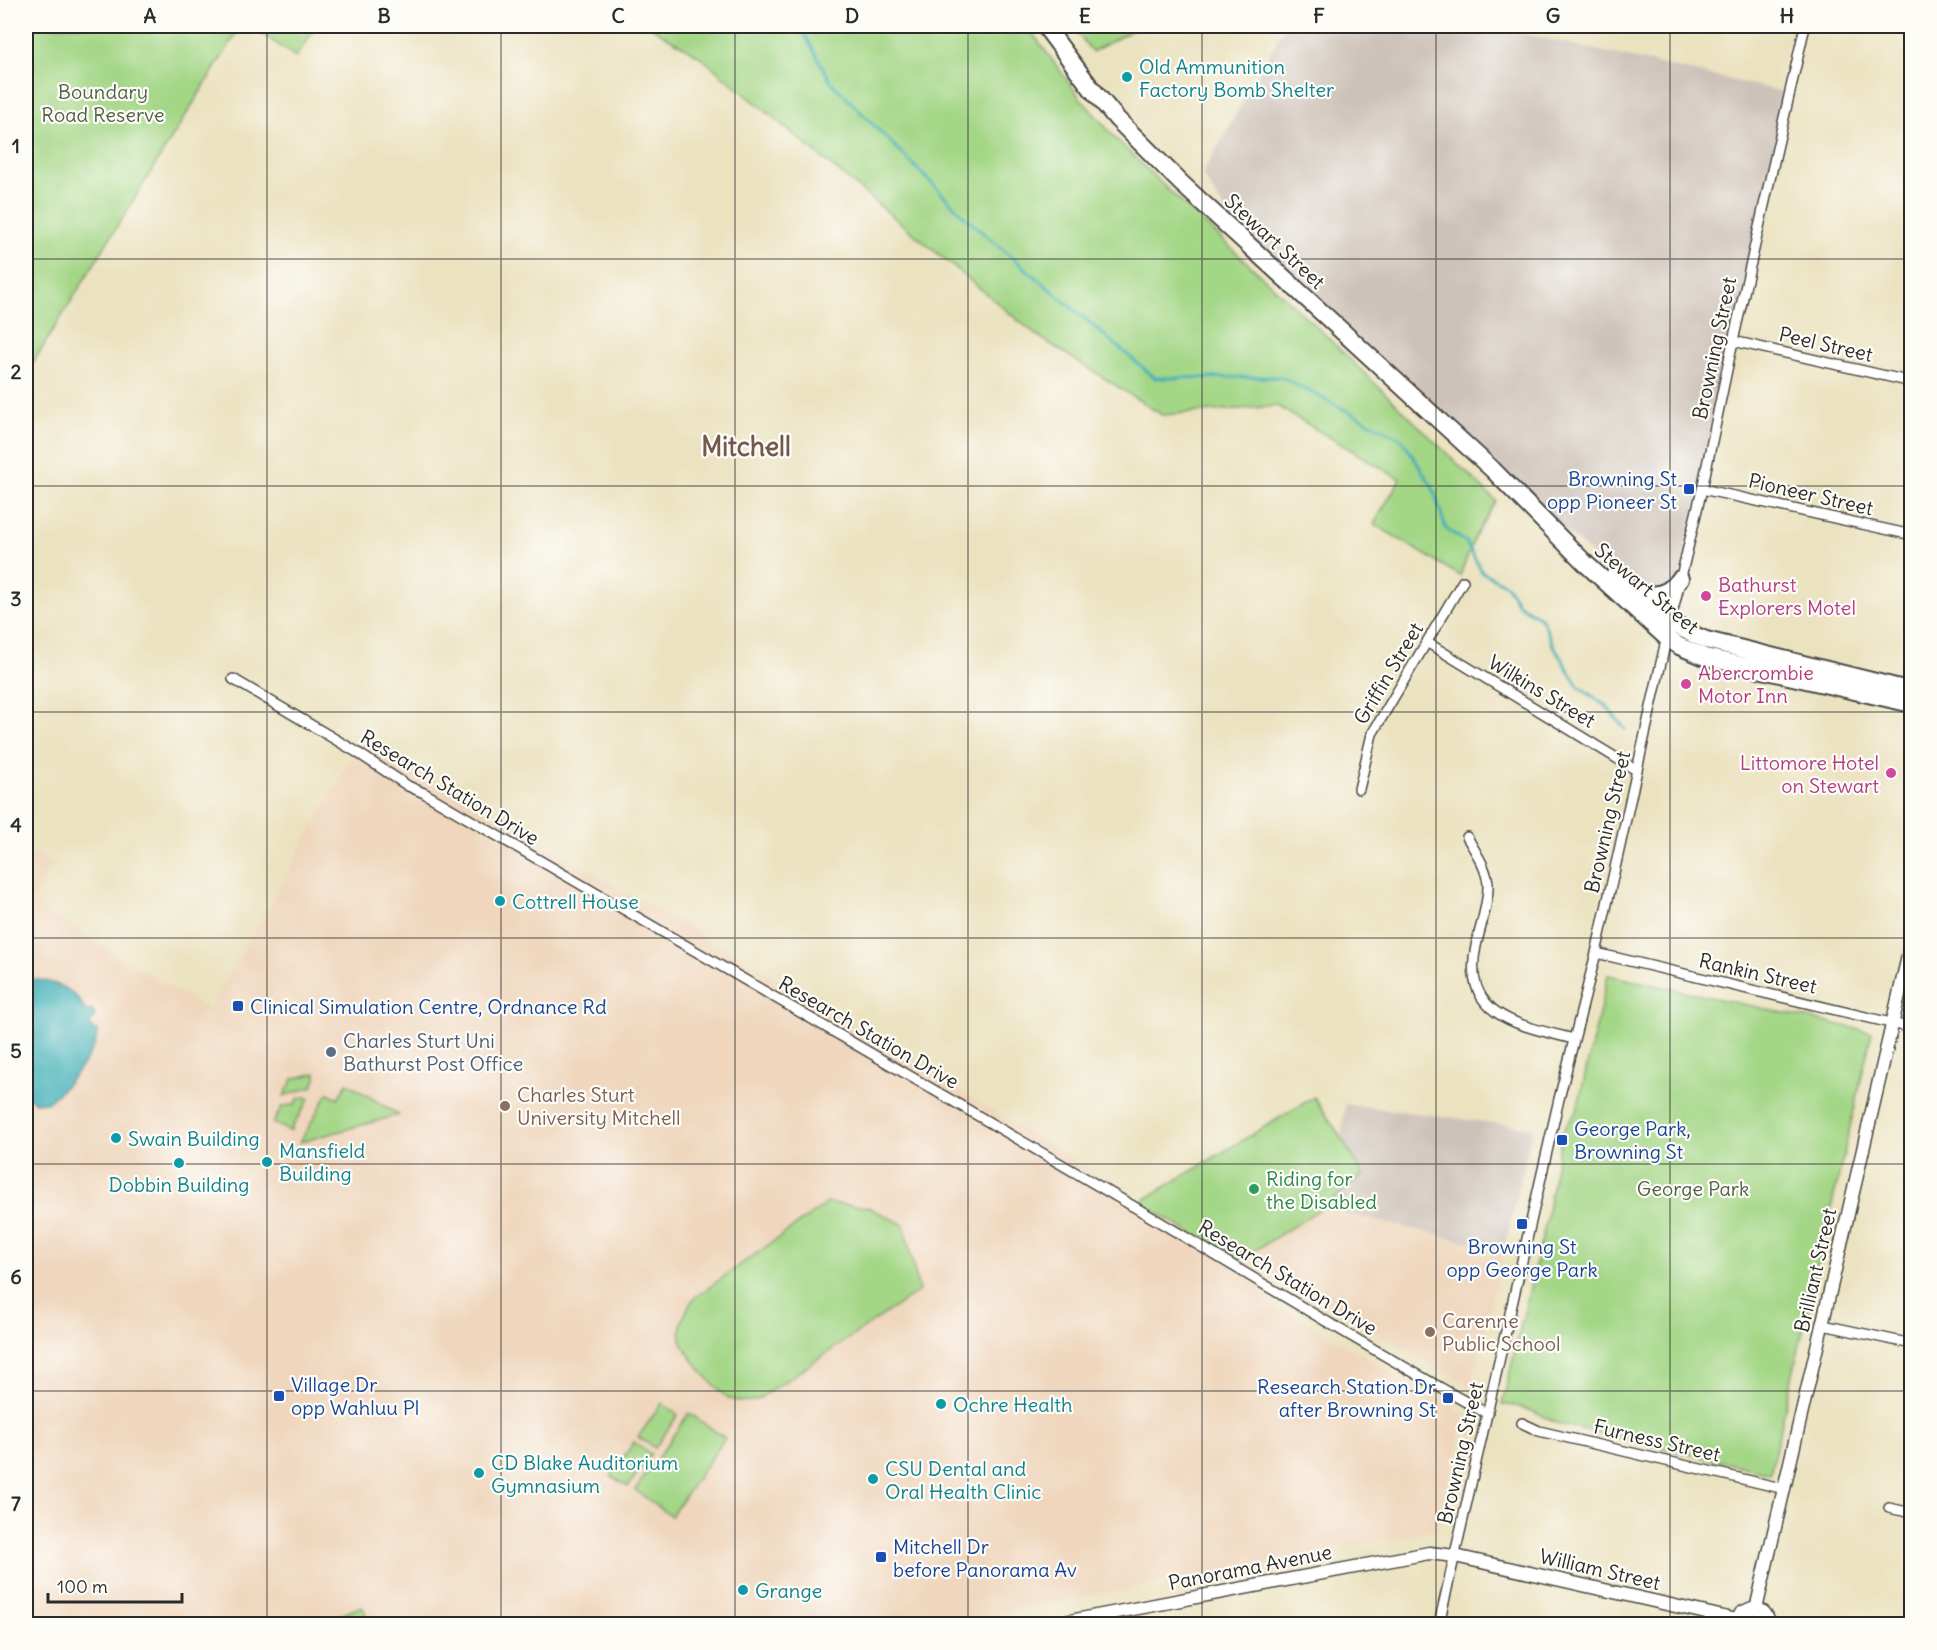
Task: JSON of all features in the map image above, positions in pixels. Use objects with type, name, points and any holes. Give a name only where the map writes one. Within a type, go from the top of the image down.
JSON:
[{"type":"highway","name":"Stewart Street","points":[[1045,26],[1104,103],[1181,183],[1493,471],[1585,563],[1668,629],[1722,646],[1911,691]]},
{"type":"highway","name":"Stewart Street","points":[[1493,471],[1626,585],[1668,629],[1679,646],[1705,657],[1911,704]]},
{"type":"highway","points":[[1626,585],[1646,595],[1655,595],[1670,590],[1680,579]]},
{"type":"street","name":"Browning Street","points":[[1439,1624],[1574,1039],[1596,953],[1805,26]]},
{"type":"street","name":"Peel Street","points":[[1733,341],[1911,382]]},
{"type":"street","name":"Pioneer Street","points":[[1702,489],[1911,536]]},
{"type":"street","name":"Griffin Street","points":[[1359,789],[1372,734],[1463,581]]},
{"type":"street","name":"Wilkins Street","points":[[1428,643],[1636,770]]},
{"type":"street","name":"Research Station Drive","points":[[233,679],[356,751],[408,786],[424,793],[631,916],[1488,1414]]},
{"type":"street","points":[[1467,837],[1485,871],[1488,883],[1472,966],[1480,994],[1493,1011],[1504,1018],[1574,1039]]},
{"type":"street","name":"Brilliant Street","points":[[1756,1609],[1911,939]]},
{"type":"street","name":"Rankin Street","points":[[1596,953],[1911,1028]]},
{"type":"street","points":[[1823,1324],[1911,1344]]},
{"type":"street","name":"Furness Street","points":[[1522,1423],[1539,1431],[1785,1489]]},
{"type":"street","points":[[1890,1508],[1911,1513]]},
{"type":"street","name":"Panorama Avenue","points":[[1054,1624],[1418,1554],[1455,1556]]},
{"type":"street","name":"William Street","points":[[1455,1556],[1736,1622]]},
{"type":"street","points":[[1736,1622],[1744,1611],[1756,1609],[1766,1615],[1769,1624]]},
{"type":"shaded area","points":[[1285,26],[1489,26],[1789,93],[1680,579],[1670,590],[1626,585],[1493,470],[1246,242],[1202,175]]},
{"type":"shaded area","name":"Charles Sturt University Mitchell","points":[[362,740],[755,965],[1237,1261],[1322,1208],[1504,1250],[1471,1387],[1282,1278],[1238,1262],[1275,1305],[1465,1415],[1440,1524],[1435,1529],[1422,1533],[942,1624],[26,1624],[26,848],[52,864],[30,902],[209,1010]]},
{"type":"shaded area","points":[[1345,1104],[1533,1128],[1504,1250],[1322,1208],[1363,1175],[1341,1137]]},
{"type":"green space","name":"Boundary Road Reserve","points":[[26,26],[241,26],[26,374]]},
{"type":"green space","points":[[250,26],[316,26],[296,57]]},
{"type":"green space","points":[[649,26],[1027,26],[1081,99],[1116,139],[1322,332],[1496,501],[1475,536],[1460,576],[1374,524],[1400,479],[1277,406],[1162,415],[1036,335],[699,56]]},
{"type":"green space","points":[[1072,26],[1140,26],[1092,52]]},
{"type":"green space","name":"George Park","points":[[1608,975],[1872,1032],[1770,1473],[1556,1423],[1524,1408],[1502,1405],[1546,1221],[1562,1132],[1577,1110]]},
{"type":"green space","points":[[316,1073],[312,1087],[284,1096],[293,1079]]},
{"type":"green space","points":[[347,1083],[399,1115],[300,1142],[328,1093],[338,1098]]},
{"type":"green space","name":"Riding for the Disabled","points":[[1314,1097],[1363,1175],[1322,1208],[1237,1262],[1140,1202]]},
{"type":"green space","points":[[309,1098],[308,1101],[290,1131],[273,1123],[282,1107],[295,1104],[298,1099]]},
{"type":"green space","points":[[827,1203],[868,1207],[904,1225],[919,1291],[757,1400],[730,1399],[718,1390],[703,1373],[682,1342],[681,1325],[688,1308],[694,1298]]},
{"type":"green space","points":[[662,1403],[678,1415],[655,1448],[638,1437]]},
{"type":"green space","points":[[689,1413],[725,1438],[671,1516],[635,1490]]},
{"type":"green space","points":[[634,1442],[651,1454],[628,1487],[611,1476]]},
{"type":"green space","points":[[362,1606],[371,1624],[320,1624]]},
{"type":"water","points":[[28,979],[45,981],[70,991],[85,1011],[93,1010],[95,1017],[90,1023],[93,1031],[97,1030],[93,1048],[87,1059],[71,1080],[47,1103],[36,1102],[26,1096],[26,981]]},
{"type":"waterway","points":[[800,26],[831,82],[968,220],[1155,378],[1281,377],[1402,439],[1433,488],[1446,529],[1466,542],[1482,572],[1506,585],[1518,604],[1542,619],[1553,645],[1578,686],[1606,706],[1625,729]]},
{"type":"place","name":"Old Ammunition Factory Bomb Shelter","points":[[1127,77]]},
{"type":"place","name":"Browning St opp Pioneer St","points":[[1689,489]]},
{"type":"place","name":"Bathurst Explorers Motel","points":[[1706,596]]},
{"type":"place","name":"Abercrombie Motor Inn","points":[[1686,684]]},
{"type":"place","name":"Littomore Hotel on Stewart","points":[[1891,773]]},
{"type":"place","name":"Cottrell House","points":[[500,901]]},
{"type":"place","name":"Clinical Simulation Centre, Ordnance Rd","points":[[238,1006]]},
{"type":"place","name":"Charles Sturt Uni Bathurst Post Office","points":[[331,1052]]},
{"type":"place","name":"Charles Sturt University Mitchell","points":[[505,1106]]},
{"type":"place","name":"Swain Building","points":[[116,1138]]},
{"type":"place","name":"George Park, Browning St","points":[[1562,1140]]},
{"type":"place","name":"Mansfield Building","points":[[267,1162]]},
{"type":"place","name":"Dobbin Building","points":[[179,1163]]},
{"type":"place","name":"Riding for the Disabled","points":[[1254,1189]]},
{"type":"place","name":"Browning St opp George Park","points":[[1522,1224]]},
{"type":"place","name":"Carenne Public School","points":[[1430,1332]]},
{"type":"place","name":"Village Dr opp Wahluu Pl","points":[[279,1396]]},
{"type":"place","name":"Research Station Dr after Browning St","points":[[1448,1398]]},
{"type":"place","name":"Ochre Health","points":[[941,1404]]},
{"type":"place","name":"CD Blake Auditorium Gymnasium","points":[[479,1473]]},
{"type":"place","name":"CSU Dental and Oral Health Clinic","points":[[873,1479]]},
{"type":"place","name":"Mitchell Dr before Panorama Av","points":[[881,1557]]},
{"type":"place","name":"Grange","points":[[743,1590]]},
{"type":"district","name":"Mitchell","points":[[746,446]]}]
